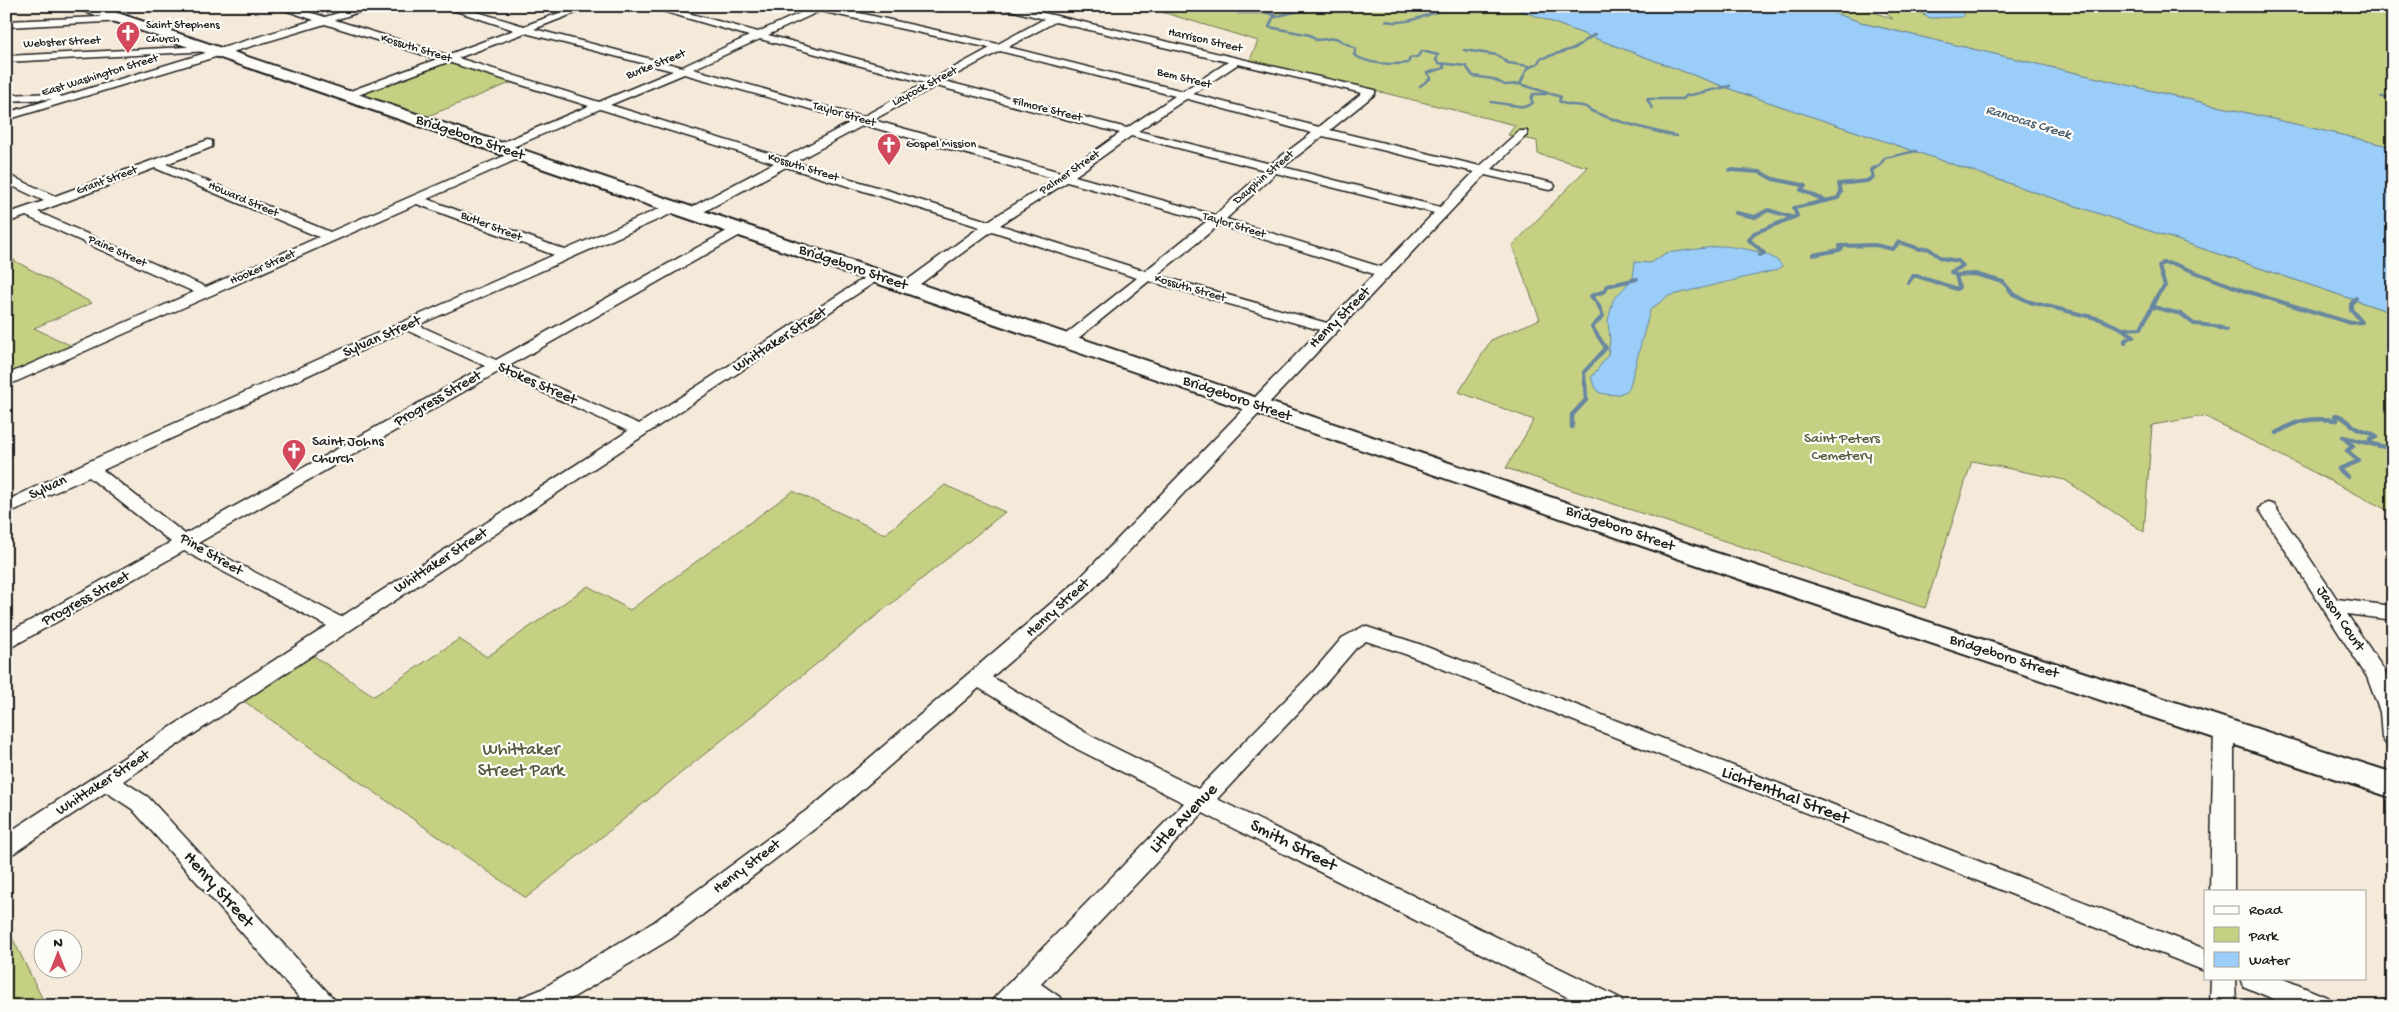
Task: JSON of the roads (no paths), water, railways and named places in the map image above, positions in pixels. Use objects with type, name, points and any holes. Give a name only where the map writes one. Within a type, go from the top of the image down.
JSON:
[{"type":"main road","name":"Bridgeboro Street","points":[[83,6],[116,14],[214,51],[1689,553],[2393,786]]},
{"type":"street","name":"Kossuth Street","points":[[278,6],[1146,276],[1330,328]]},
{"type":"street","name":"East Washington Street","points":[[6,117],[87,94],[214,51],[372,6]]},
{"type":"street","name":"Taylor Street","points":[[446,6],[525,30],[683,70],[1216,220],[1385,273]]},
{"type":"street","points":[[346,96],[588,6]]},
{"type":"street","name":"Filmore Street","points":[[650,6],[933,82],[1444,212]]},
{"type":"street","name":"Harrison Street","points":[[1000,6],[1371,92]]},
{"type":"street","points":[[1034,14],[1049,6]]},
{"type":"street","name":"Burke Street","points":[[509,151],[597,104],[683,70],[817,7]]},
{"type":"street","name":"Bem Street","points":[[817,7],[998,48],[1187,94],[1320,131],[1549,186]]},
{"type":"street","points":[[6,24],[116,14]]},
{"type":"street","name":"Laycock Street","points":[[683,210],[786,163],[862,120],[1054,18]]},
{"type":"street","name":"Webster Street","points":[[6,58],[214,51]]},
{"type":"street","name":"Palmer Street","points":[[907,287],[990,226],[1065,178],[1130,131],[1236,61]]},
{"type":"street","name":"Dauphin Street","points":[[1066,341],[1216,220],[1273,168],[1371,92]]},
{"type":"street","points":[[6,98],[87,94]]},
{"type":"street","name":"Henry Street","points":[[529,1006],[549,998],[663,930],[826,808],[979,679],[1083,587],[1330,328],[1483,170],[1522,133]]},
{"type":"street","name":"Grant Street","points":[[6,219],[208,144]]},
{"type":"street","name":"Hooker Street","points":[[6,381],[332,238],[416,199],[509,151]]},
{"type":"street","name":"Howard Street","points":[[154,163],[332,238]]},
{"type":"street","points":[[6,178],[55,201]]},
{"type":"street","name":"Butler Street","points":[[416,199],[566,255]]},
{"type":"street","name":"Sylvan Street","points":[[89,468],[566,255],[683,210]]},
{"type":"street","name":"Paine Street","points":[[26,211],[207,293]]},
{"type":"street","name":"Progress Street","points":[[6,643],[186,544],[496,365],[739,230]]},
{"type":"street","name":"Whittaker Street","points":[[6,846],[877,276]]},
{"type":"street","name":"Stokes Street","points":[[406,325],[640,431]]},
{"type":"street","name":"Sylvan","points":[[6,508],[89,468]]},
{"type":"street","name":"Pine Street","points":[[89,468],[186,544],[342,626]]},
{"type":"street","name":"Jason Court","points":[[2268,509],[2377,675],[2390,712],[2393,738]]},
{"type":"street","points":[[2330,605],[2393,614]]},
{"type":"street","name":"Litle Avenue","points":[[1003,1006],[1202,800],[1349,643],[1364,633]]},
{"type":"street","name":"Lichtenthal Street","points":[[1364,633],[1412,649],[2204,960]]},
{"type":"street","name":"Smith Street","points":[[979,679],[1084,743],[1202,800],[1605,1005]]},
{"type":"street","points":[[2222,890],[2224,729]]},
{"type":"street","name":"Henry Street","points":[[106,781],[140,803],[324,1006]]},
{"type":"street","points":[[2223,980],[2223,1006]]},
{"type":"street","points":[[2257,980],[2320,1006]]},
{"type":"street","points":[[1023,985],[1052,1006]]},
{"type":"water","name":"Rancocas Creek","points":[[1509,6],[1812,6],[1870,25],[2393,147],[2393,313],[1733,90]]},
{"type":"water","points":[[1911,6],[1955,6],[1963,13],[1963,17],[1930,18]]},
{"type":"water","points":[[1722,246],[1746,249],[1764,254],[1778,261],[1782,266],[1777,270],[1668,296],[1650,310],[1629,389],[1614,395],[1598,392],[1591,378],[1608,355],[1610,340],[1608,321],[1613,300],[1633,278],[1635,262],[1650,263],[1666,253]]},
{"type":"waterway","points":[[1234,6],[1238,13],[1268,13],[1278,16]]},
{"type":"waterway","points":[[1278,16],[1307,9],[1309,8],[1307,6]]},
{"type":"waterway","points":[[1386,21],[1401,22],[1410,20],[1452,6]]},
{"type":"waterway","points":[[1278,16],[1273,18],[1269,27],[1310,35],[1316,40],[1336,38],[1356,49],[1354,55],[1367,61],[1387,64],[1408,63],[1410,58],[1417,57],[1422,51],[1438,55],[1436,60],[1438,63],[1466,66],[1473,76],[1493,79],[1505,85],[1520,84]]},
{"type":"waterway","points":[[1520,84],[1527,69],[1538,63],[1540,59],[1575,48],[1595,34]]},
{"type":"waterway","points":[[1464,50],[1497,55],[1508,63],[1529,66]]},
{"type":"waterway","points":[[1420,86],[1431,78],[1427,73],[1444,68],[1443,64]]},
{"type":"waterway","points":[[1520,84],[1561,97],[1559,101],[1565,104],[1583,106],[1595,113],[1616,120],[1676,136]]},
{"type":"waterway","points":[[1652,108],[1647,99],[1683,99],[1686,96],[1730,86]]},
{"type":"waterway","points":[[1491,102],[1525,107],[1533,103],[1531,99],[1533,94],[1546,94]]},
{"type":"waterway","points":[[2381,97],[2393,97]]},
{"type":"waterway","points":[[1872,170],[1879,166],[1885,158],[1916,151]]},
{"type":"waterway","points":[[1760,255],[1764,253],[1749,240],[1754,233],[1797,216],[1794,208],[1838,198],[1841,192],[1839,184],[1867,181],[1873,177],[1871,170],[1874,168]]},
{"type":"waterway","points":[[1730,170],[1760,172],[1773,179],[1803,185],[1805,186],[1801,190],[1824,200]]},
{"type":"waterway","points":[[1736,213],[1755,217],[1768,210],[1791,217]]},
{"type":"waterway","points":[[1813,255],[1839,250],[1842,248],[1840,246],[1875,245],[1893,249],[1899,242],[1920,249],[1928,248],[1941,258],[1958,261],[1963,266],[1951,272],[1956,275]]},
{"type":"waterway","points":[[1956,275],[1975,274],[2003,282],[2013,294],[2030,302],[2100,319],[2123,329],[2141,328],[2158,294],[2165,286],[2159,267],[2163,263],[2174,264],[2245,291],[2351,323],[2362,322],[2351,309],[2351,304],[2356,298]]},
{"type":"waterway","points":[[1908,283],[1913,276],[1917,276],[1957,289],[1959,287],[1956,275]]},
{"type":"waterway","points":[[1585,385],[1584,372],[1606,348],[1592,327],[1603,316],[1598,304],[1591,296],[1605,291],[1607,286],[1637,279]]},
{"type":"waterway","points":[[2153,307],[2181,314],[2194,324],[2215,326],[2226,330]]},
{"type":"waterway","points":[[2122,329],[2134,336],[2125,340],[2125,343]]},
{"type":"waterway","points":[[1572,427],[1572,415],[1586,400],[1585,384]]},
{"type":"waterway","points":[[2277,433],[2284,428],[2306,420],[2337,420],[2335,415],[2342,417],[2357,428],[2374,435],[2376,437],[2370,439],[2372,444]]},
{"type":"waterway","points":[[2348,477],[2339,469],[2359,461],[2347,451],[2353,446],[2343,437],[2372,444]]},
{"type":"waterway","points":[[2372,444],[2393,449]]},
{"type":"place","name":"Saint Stephens Church","points":[[128,54]]},
{"type":"place","name":"Gospel Mission","points":[[889,166]]},
{"type":"place","name":"Saint Johns Church","points":[[294,472]]},
{"type":"park label","name":"Saint Peters Cemetery","points":[[1842,448]]},
{"type":"park label","name":"Whittaker Street Park","points":[[521,760]]}]
